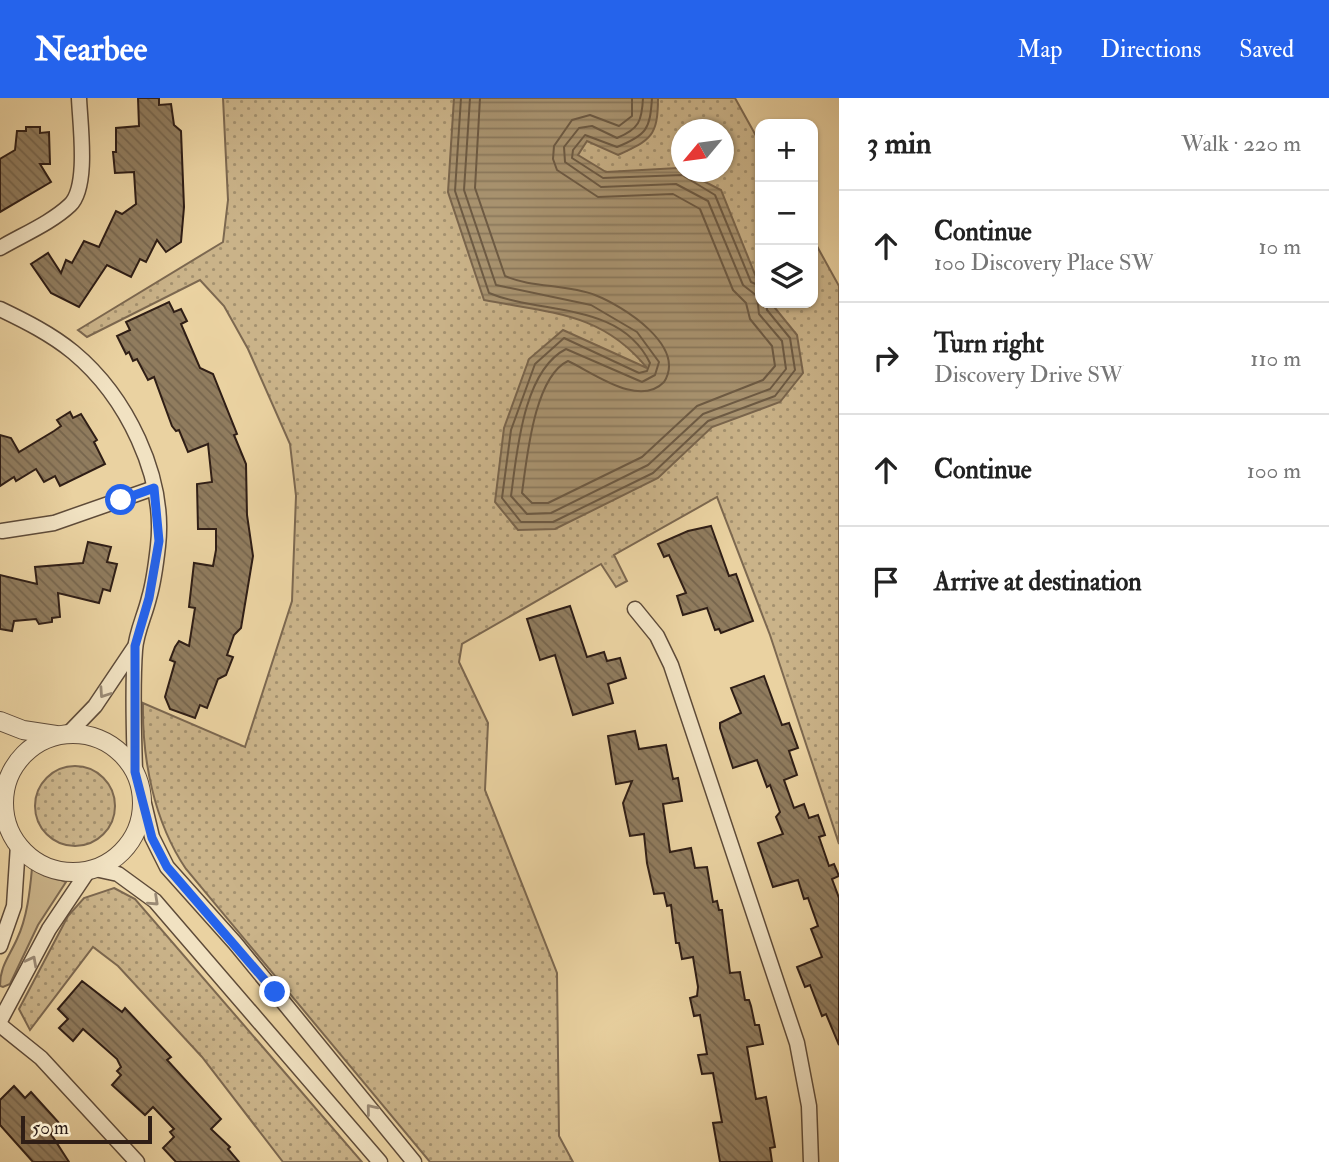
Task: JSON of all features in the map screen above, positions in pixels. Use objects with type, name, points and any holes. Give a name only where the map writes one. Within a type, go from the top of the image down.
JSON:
[{"type":"street","points":[[0,248],[62,211],[75,199],[81,182],[79,98]]},
{"type":"street","points":[[0,309],[31,324],[72,351],[113,395],[130,423],[154,488],[159,541],[149,598],[135,646],[135,772]]},
{"type":"street","points":[[2,531],[54,523],[154,488]]},
{"type":"street","points":[[635,608],[657,636],[671,665],[797,1044],[809,1105],[811,1162]]},
{"type":"street","points":[[135,646],[95,706],[64,734],[44,740],[19,760],[5,789],[3,816],[18,845],[36,861],[57,870],[92,870],[118,874],[155,901],[380,1162]]},
{"type":"street","points":[[0,721],[23,730],[95,737],[107,743],[128,761],[135,772],[152,838],[167,867],[235,943],[414,1162]]},
{"type":"street","points":[[137,1162],[41,1058],[0,1023],[49,929],[92,870],[116,858],[132,840],[141,818],[142,795]]},
{"type":"street","points":[[0,946],[14,906],[18,845]]},
{"type":"shaded area","points":[[223,98],[735,98],[755,134],[755,308],[818,308],[818,248],[839,286],[839,844],[770,635],[717,497],[614,555],[627,581],[616,587],[601,564],[462,644],[459,662],[488,723],[485,790],[557,973],[559,1136],[573,1162],[430,1162],[186,869],[158,811],[148,768],[143,703],[245,747],[292,601],[296,496],[290,444],[248,349],[224,306],[200,280],[87,337],[78,330],[223,242],[228,200]]},
{"type":"shaded area","points":[[75,766],[90,769],[103,778],[112,791],[115,806],[112,821],[103,834],[90,843],[75,846],[60,843],[47,834],[38,821],[35,806],[38,791],[47,778],[60,769]]},
{"type":"shaded area","points":[[32,868],[66,882],[38,925],[10,984],[3,987],[0,986],[2,973],[23,922]]},
{"type":"shaded area","points":[[114,888],[135,899],[362,1162],[283,1162],[202,1057],[118,966],[93,947],[30,1030],[19,1009],[68,916],[84,898]]},
{"type":"water","points":[[454,98],[658,98],[654,129],[638,145],[618,155],[587,141],[578,155],[606,172],[671,168],[671,182],[705,182],[721,190],[755,275],[755,308],[775,308],[797,335],[803,373],[780,402],[712,427],[658,478],[555,529],[518,530],[495,502],[504,428],[529,359],[563,330],[647,368],[630,350],[593,325],[553,312],[484,300],[448,192]]},
{"type":"building","points":[[138,98],[159,98],[159,105],[171,104],[174,125],[181,131],[184,207],[181,242],[166,252],[157,240],[146,262],[140,259],[131,277],[107,265],[79,307],[51,293],[31,264],[48,253],[61,273],[66,260],[72,263],[84,241],[99,247],[116,211],[122,214],[136,204],[134,172],[115,173],[113,152],[116,152],[116,128],[139,126]]},
{"type":"building","points":[[26,127],[40,127],[40,133],[49,132],[50,164],[40,164],[51,182],[0,212],[0,159],[15,150],[17,131],[26,131]]},
{"type":"building","points":[[169,302],[174,312],[181,309],[187,321],[181,324],[200,368],[213,374],[237,434],[234,435],[246,464],[247,515],[253,556],[241,628],[234,635],[227,655],[233,657],[226,675],[218,679],[207,708],[200,705],[195,718],[170,709],[165,697],[175,662],[170,660],[175,647],[179,641],[189,646],[195,608],[189,607],[194,563],[213,566],[216,550],[216,529],[198,529],[197,484],[212,482],[208,444],[188,452],[179,430],[176,431],[172,426],[154,377],[148,380],[137,359],[133,361],[129,352],[126,354],[117,336],[130,330],[126,322]]},
{"type":"building","points":[[70,412],[73,418],[81,414],[97,440],[94,442],[105,464],[60,486],[55,476],[44,482],[36,469],[16,481],[14,477],[0,486],[0,435],[11,438],[19,452],[61,426],[57,420]]},
{"type":"building","points":[[711,526],[729,576],[736,574],[753,621],[721,633],[719,629],[715,630],[707,608],[683,615],[677,596],[686,593],[669,555],[664,557],[658,544],[688,531]]},
{"type":"building","points":[[88,542],[111,547],[107,562],[117,564],[110,591],[103,589],[99,603],[58,593],[60,617],[52,618],[52,622],[39,624],[36,619],[14,621],[12,631],[0,629],[0,575],[37,584],[35,567],[83,563]]},
{"type":"building","points":[[570,606],[587,657],[604,652],[607,661],[620,658],[626,678],[608,684],[613,703],[573,715],[555,655],[540,660],[527,619]]},
{"type":"building","points":[[764,676],[782,725],[789,723],[798,748],[789,751],[797,775],[784,780],[794,808],[804,804],[809,818],[818,815],[825,835],[819,837],[829,866],[834,864],[839,876],[832,879],[839,898],[839,1045],[826,1014],[822,1016],[810,985],[805,987],[797,967],[822,957],[811,929],[818,926],[808,898],[804,899],[798,880],[773,887],[758,843],[783,834],[776,817],[780,812],[770,785],[767,787],[757,760],[733,768],[720,728],[720,723],[741,713],[731,688]]},
{"type":"building","points":[[635,731],[639,749],[666,745],[673,779],[678,778],[682,801],[663,804],[670,852],[691,848],[695,868],[707,867],[713,902],[717,901],[719,910],[722,910],[730,973],[740,972],[745,1000],[749,1000],[755,1025],[759,1025],[763,1044],[747,1047],[756,1099],[766,1097],[775,1147],[770,1148],[772,1162],[720,1162],[713,1123],[722,1122],[713,1073],[702,1074],[698,1055],[707,1054],[700,1015],[694,1016],[690,998],[697,996],[698,987],[693,957],[682,959],[679,943],[676,943],[671,905],[667,906],[664,893],[654,894],[644,834],[630,836],[623,803],[632,781],[616,784],[608,736]]},
{"type":"building","points":[[82,981],[122,1012],[125,1008],[171,1057],[167,1060],[221,1119],[211,1129],[230,1147],[228,1149],[239,1162],[176,1162],[163,1148],[174,1137],[170,1132],[174,1129],[153,1107],[145,1115],[112,1085],[121,1075],[117,1071],[121,1067],[117,1059],[83,1029],[73,1041],[59,1028],[68,1019],[58,1009]]},
{"type":"building","points":[[14,1086],[25,1098],[31,1092],[60,1124],[51,1134],[69,1162],[33,1162],[0,1125],[0,1100]]},
{"type":"route","points":[[121,500],[154,488],[159,541],[155,572],[135,646],[133,718],[135,772],[152,838],[159,854],[179,883],[235,943],[275,992]]}]
